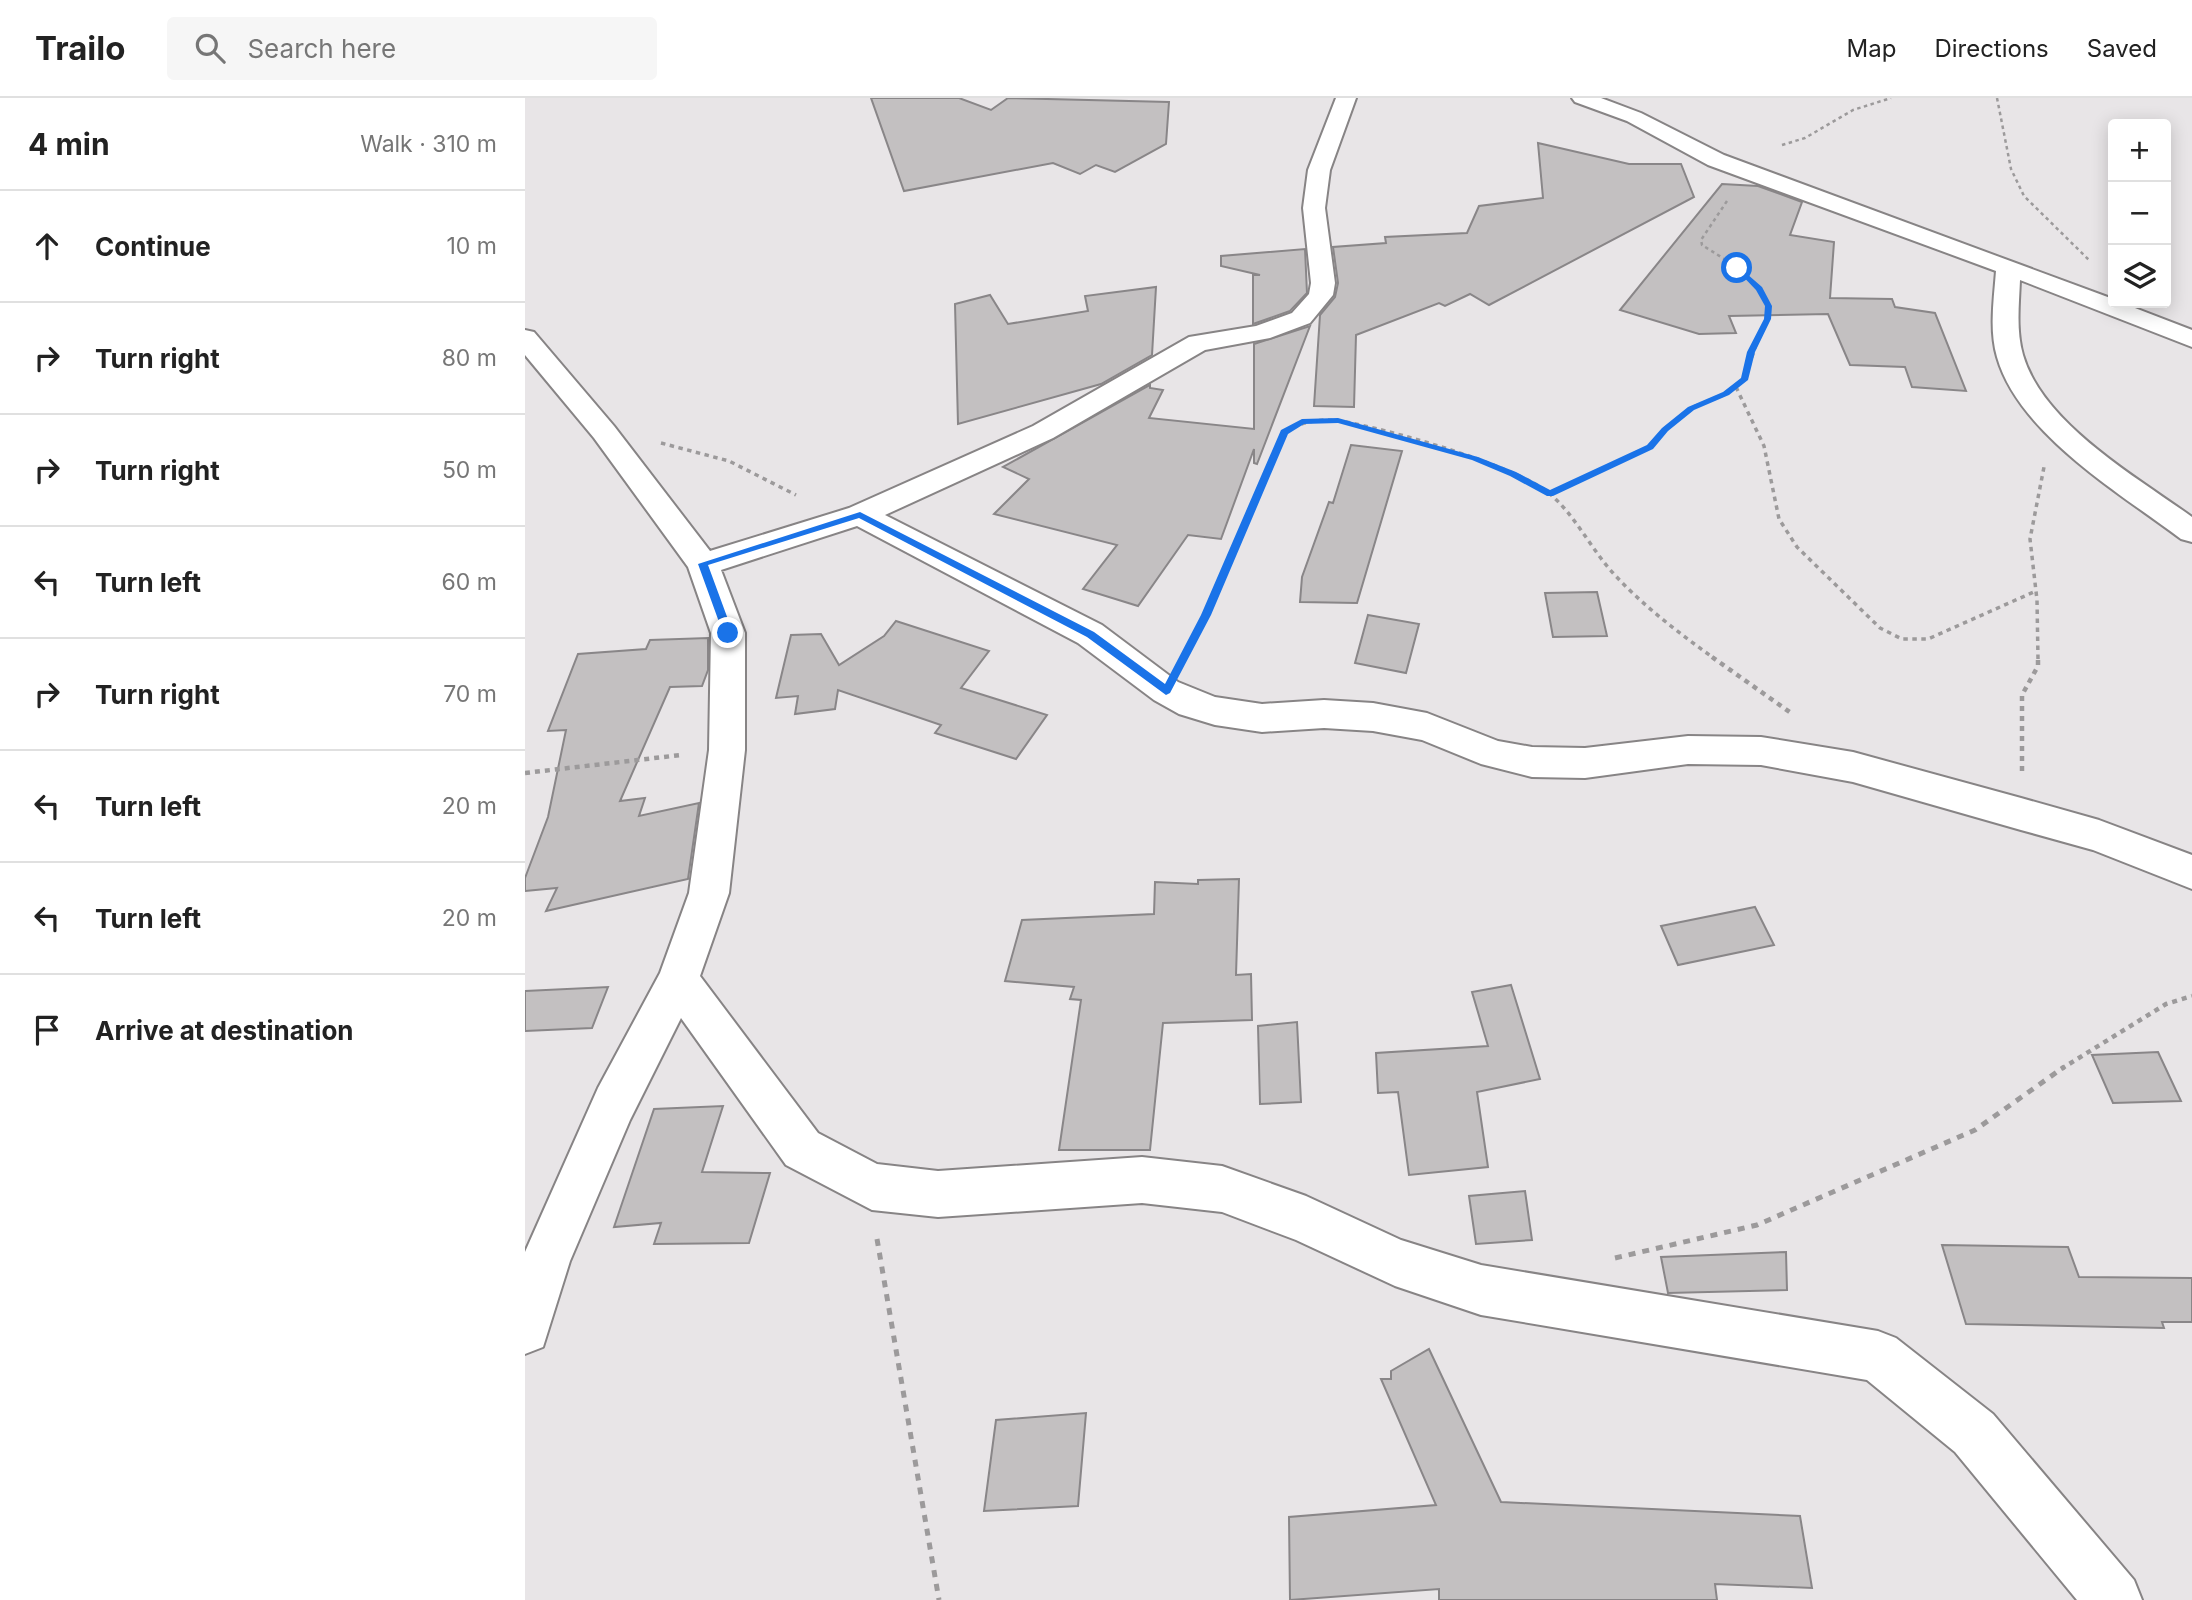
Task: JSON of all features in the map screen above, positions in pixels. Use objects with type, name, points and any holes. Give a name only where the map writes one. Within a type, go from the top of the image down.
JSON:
[{"type":"street","points":[[703,564],[860,515],[1043,432],[1198,343],[1261,332],[1301,318],[1315,304],[1324,283],[1314,208],[1319,170],[1346,98]]},
{"type":"street","points":[[1582,98],[1634,117],[1716,160],[1753,171],[2192,339]]},
{"type":"street","points":[[2008,267],[2007,337],[2010,359],[2030,397],[2056,428],[2192,532]]},
{"type":"street","points":[[525,338],[604,432],[703,564],[728,633],[727,750],[709,893],[678,980],[614,1104],[546,1260],[525,1329]]},
{"type":"street","points":[[860,515],[1090,634],[1166,691],[1191,704],[1250,716],[1325,714],[1373,717],[1427,727],[1494,754],[1532,761],[1585,763],[1688,750],[1762,751],[1853,767],[2021,814],[2099,836],[2192,872]]},
{"type":"street","points":[[678,980],[802,1149],[872,1187],[938,1194],[1142,1180],[1222,1189],[1306,1220],[1395,1262],[1481,1290],[1878,1356],[1975,1433],[2114,1600]]},
{"type":"path","points":[[1716,160],[1798,141],[1853,110],[1891,98]]},
{"type":"path","points":[[1997,98],[2011,169],[2024,196],[2091,262]]},
{"type":"path","points":[[1550,494],[1650,447],[1665,429],[1691,408],[1736,387],[1745,379],[1751,352],[1767,319],[1769,306],[1759,289],[1737,268],[1702,245],[1701,240],[1723,206],[1753,171]]},
{"type":"path","points":[[1736,387],[1764,446],[1779,519],[1797,547],[1880,628],[1902,639],[1928,639],[2036,592]]},
{"type":"path","points":[[1166,691],[1206,615],[1270,459],[1284,432],[1302,422],[1338,421],[1416,440],[1513,474],[1550,494],[1613,573],[1675,631],[1796,718]]},
{"type":"path","points":[[2021,814],[2022,695],[2038,666],[2036,592],[2030,539],[2040,481],[2056,428]]},
{"type":"path","points":[[604,432],[682,447],[729,461],[813,503],[860,515]]},
{"type":"path","points":[[525,773],[727,750]]},
{"type":"path","points":[[1611,1259],[1757,1225],[1975,1130],[2035,1085],[2166,1004],[2192,996]]},
{"type":"path","points":[[872,1187],[879,1259],[939,1600]]},
{"type":"building","points":[[871,98],[959,98],[991,110],[1008,98],[1169,102],[1166,144],[1115,172],[1096,165],[1080,174],[1053,163],[904,191]]},
{"type":"building","points":[[1538,143],[1629,164],[1681,164],[1694,197],[1489,305],[1470,294],[1445,306],[1439,303],[1356,335],[1354,407],[1314,406],[1320,315],[1335,297],[1338,283],[1333,247],[1386,243],[1385,237],[1467,233],[1479,206],[1543,198]]},
{"type":"building","points":[[1722,184],[1758,186],[1802,202],[1790,235],[1834,242],[1830,298],[1892,299],[1895,307],[1935,313],[1966,391],[1912,387],[1905,367],[1850,365],[1828,314],[1729,316],[1736,333],[1699,334],[1620,310]]},
{"type":"building","points":[[1305,249],[1307,293],[1290,311],[1253,324],[1253,275],[1260,275],[1221,266],[1221,256]]},
{"type":"building","points":[[1156,287],[1152,355],[1101,384],[958,424],[955,304],[990,295],[1008,324],[1088,311],[1085,296]]},
{"type":"building","points":[[1310,326],[1257,464],[1254,463],[1254,449],[1221,539],[1188,535],[1138,606],[1083,589],[1117,545],[994,514],[1029,479],[1003,467],[1150,385],[1150,388],[1163,390],[1149,418],[1254,429],[1254,344]]},
{"type":"building","points":[[1351,445],[1402,451],[1357,603],[1300,602],[1302,577],[1329,502],[1333,503]]},
{"type":"building","points":[[1597,592],[1607,636],[1553,637],[1545,593]]},
{"type":"building","points":[[1368,615],[1419,624],[1406,673],[1355,663]]},
{"type":"building","points":[[896,621],[989,651],[961,688],[1047,715],[1016,759],[935,733],[941,725],[838,690],[835,709],[795,714],[798,696],[776,698],[791,635],[821,634],[839,665],[884,636]]},
{"type":"building","points":[[708,638],[708,670],[702,686],[670,687],[620,801],[645,798],[639,816],[699,803],[688,879],[546,911],[557,888],[525,891],[525,878],[548,817],[566,730],[548,731],[578,654],[646,649],[650,640]]},
{"type":"building","points":[[1239,879],[1236,975],[1251,974],[1252,1020],[1163,1023],[1150,1150],[1059,1150],[1081,1000],[1070,999],[1074,987],[1005,981],[1022,920],[1154,914],[1155,882],[1198,884],[1198,880]]},
{"type":"building","points":[[1755,907],[1774,945],[1678,965],[1661,926]]},
{"type":"building","points":[[1511,985],[1540,1079],[1477,1092],[1488,1167],[1409,1175],[1398,1092],[1378,1093],[1376,1053],[1488,1046],[1472,992]]},
{"type":"building","points":[[608,987],[592,1028],[525,1031],[525,991]]},
{"type":"building","points":[[1297,1022],[1301,1102],[1260,1104],[1258,1026]]},
{"type":"building","points":[[2158,1052],[2181,1101],[2113,1103],[2092,1055]]},
{"type":"building","points":[[723,1106],[702,1172],[770,1173],[749,1243],[654,1244],[661,1223],[614,1227],[654,1109]]},
{"type":"building","points":[[1525,1191],[1532,1240],[1476,1244],[1469,1196]]},
{"type":"building","points":[[1942,1245],[2068,1247],[2079,1277],[2192,1278],[2192,1322],[2162,1322],[2164,1328],[1966,1324]]},
{"type":"building","points":[[1786,1252],[1787,1290],[1668,1293],[1661,1257]]},
{"type":"building","points":[[1429,1349],[1501,1502],[1800,1516],[1812,1588],[1715,1584],[1717,1600],[1439,1600],[1439,1589],[1290,1600],[1289,1517],[1436,1505],[1381,1379],[1391,1379],[1391,1371]]},
{"type":"building","points":[[1086,1413],[1078,1506],[984,1511],[996,1420]]},
{"type":"route","points":[[728,633],[703,564],[860,515],[1090,634],[1166,691],[1206,615],[1270,459],[1284,432],[1292,426],[1302,422],[1338,421],[1416,440],[1475,458],[1550,494],[1650,447],[1665,429],[1691,408],[1726,394],[1745,379],[1751,352],[1767,319],[1769,306],[1759,289],[1737,268]]}]
